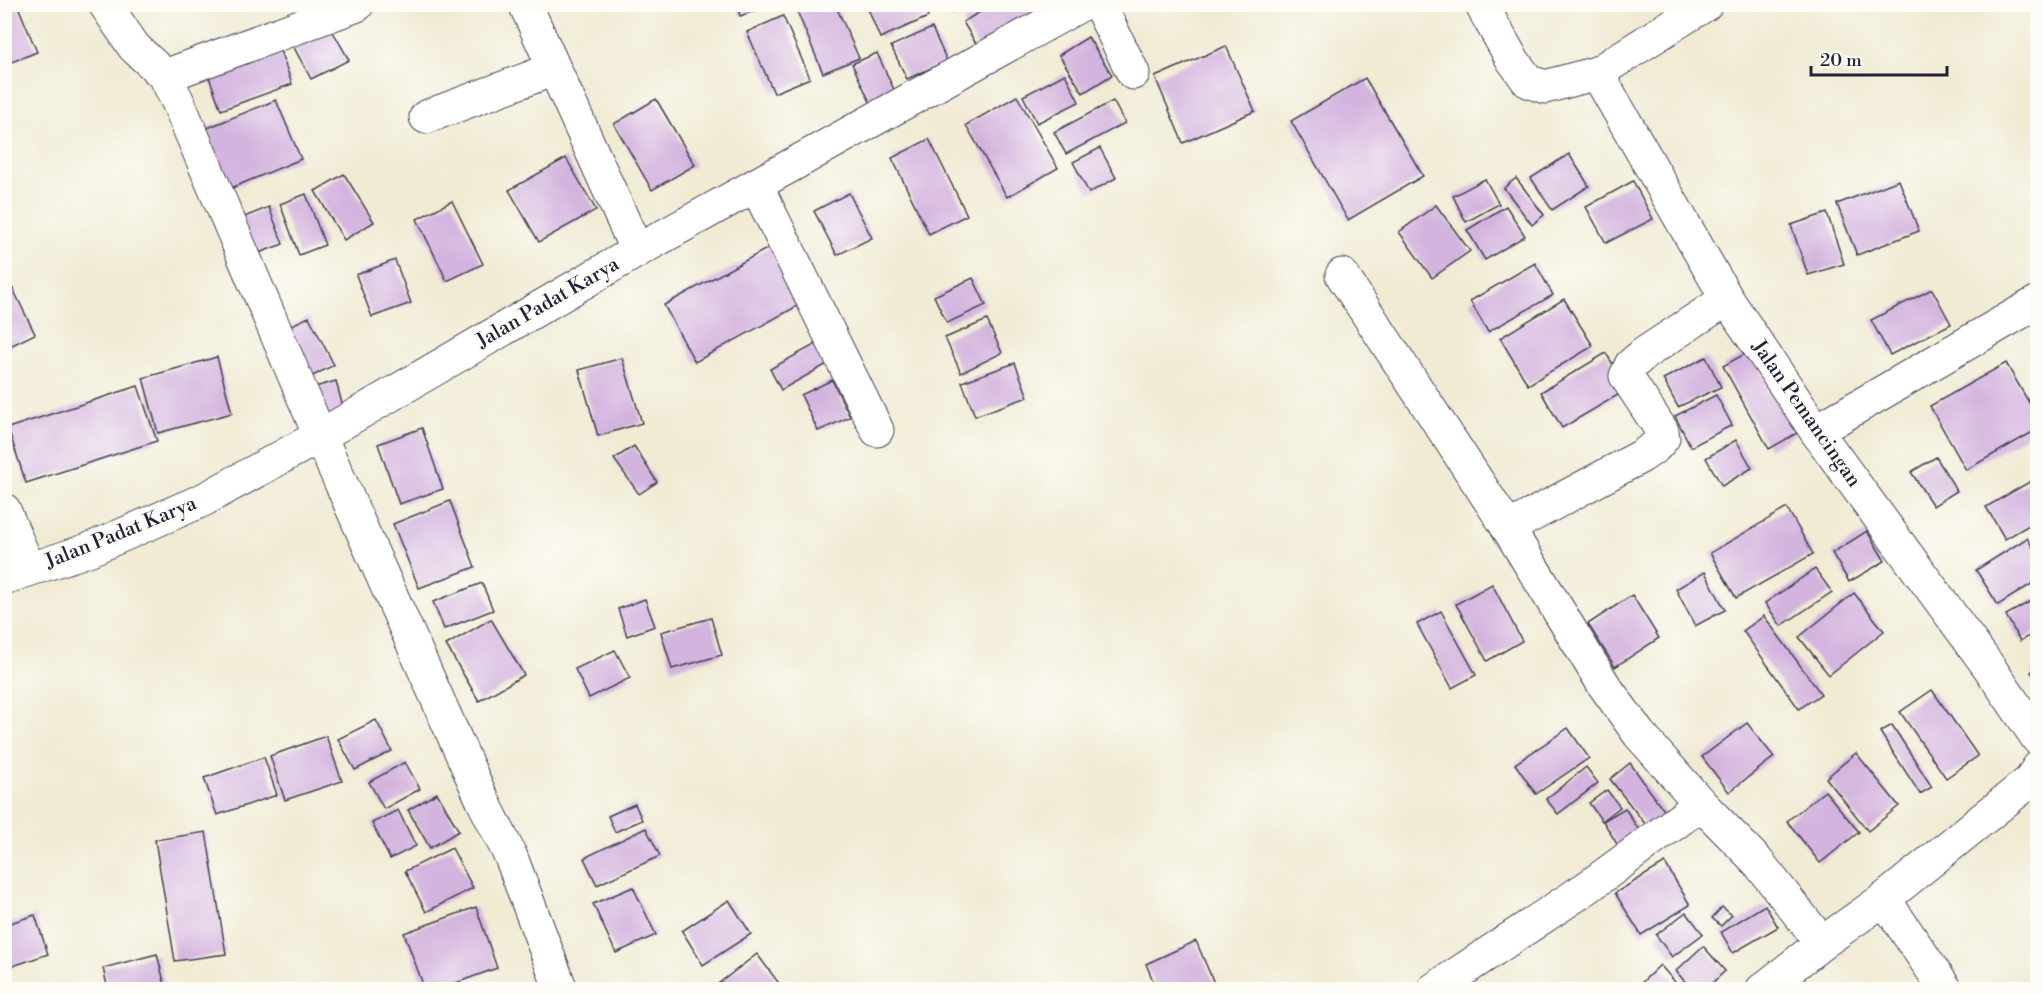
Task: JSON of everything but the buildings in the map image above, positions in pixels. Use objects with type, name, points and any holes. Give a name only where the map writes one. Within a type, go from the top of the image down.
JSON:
[{"type":"street","points":[[105,4],[134,47],[165,76],[320,436],[478,790],[511,856],[561,990]]},
{"type":"street","points":[[525,4],[637,251]]},
{"type":"street","name":"Jalan Padat Karya","points":[[17,574],[88,550],[203,500],[320,436],[637,251],[1082,4]]},
{"type":"street","points":[[1099,4],[1133,73]]},
{"type":"street","points":[[1480,4],[1512,59],[1528,81],[1545,87],[1597,73],[1706,4]]},
{"type":"street","points":[[165,76],[357,5]]},
{"type":"street","points":[[426,117],[554,69]]},
{"type":"street","name":"Jalan Pemancingan","points":[[1597,73],[1726,299],[1816,431],[1989,667],[2037,739]]},
{"type":"street","points":[[756,185],[877,430]]},
{"type":"street","points":[[1342,275],[1508,528],[1604,685],[1639,734],[1701,804],[1757,861],[1822,943]]},
{"type":"street","points":[[1508,528],[1642,456],[1656,446],[1663,438],[1662,431],[1626,376],[1631,365],[1645,353],[1726,299]]},
{"type":"street","points":[[1816,431],[2037,302]]},
{"type":"street","points":[[4,510],[17,574]]},
{"type":"street","points":[[1762,990],[1822,943],[1884,899],[2031,780],[2037,768]]},
{"type":"street","points":[[1433,990],[1588,887],[1701,804]]},
{"type":"street","points":[[1884,899],[1946,990]]}]
